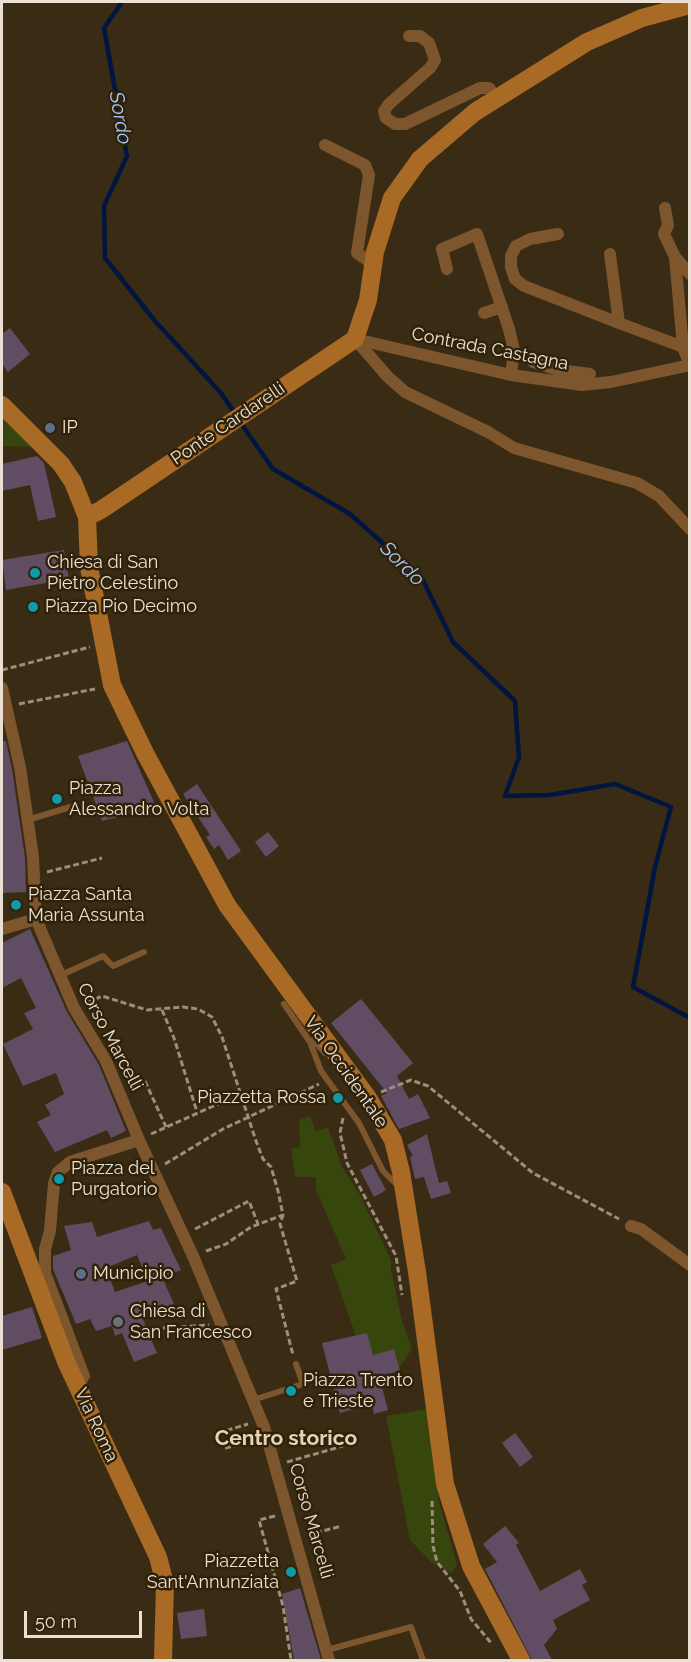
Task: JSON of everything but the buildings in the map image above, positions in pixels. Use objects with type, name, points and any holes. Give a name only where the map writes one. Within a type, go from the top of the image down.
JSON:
[{"type":"main road","points":[[355,339],[368,300],[373,264],[392,198],[420,159],[475,112],[586,42],[642,18],[690,4]]},
{"type":"main road","name":"Ponte Cardarelli","points":[[94,513],[355,339]]},
{"type":"main road","name":"Via Occidentale","points":[[2,405],[61,464],[94,513],[89,567],[112,685],[145,753],[227,904],[368,1098],[393,1140],[404,1191],[437,1407],[445,1484],[471,1566],[521,1660]]},
{"type":"main road","name":"Via Roma","points":[[2,1192],[67,1364],[158,1557],[165,1584],[163,1660]]},
{"type":"street","points":[[409,36],[420,36],[429,43],[435,60],[384,111],[386,118],[394,124],[405,124],[480,88],[489,88],[496,98]]},
{"type":"street","points":[[325,145],[364,165],[369,175],[357,253],[373,264]]},
{"type":"street","points":[[666,207],[668,225],[664,234],[675,257],[690,274]]},
{"type":"street","points":[[447,269],[442,249],[477,234],[514,350],[511,375]]},
{"type":"street","points":[[558,234],[530,239],[516,246],[511,256],[511,267],[515,279],[524,286],[683,347]]},
{"type":"street","points":[[609,254],[619,323]]},
{"type":"street","points":[[675,257],[683,347],[690,365]]},
{"type":"street","points":[[484,313],[501,307]]},
{"type":"street","points":[[355,339],[388,377],[405,392],[488,432],[514,448],[637,483],[659,495],[690,529]]},
{"type":"street","name":"Contrada Castagna","points":[[355,339],[511,375],[560,376],[582,385],[611,382],[690,365]]},
{"type":"street","points":[[533,362],[560,376],[590,374]]},
{"type":"street","name":"Corso Marcelli","points":[[2,688],[20,767],[34,875],[36,919],[58,976],[74,1008],[106,1061],[139,1140],[193,1256],[219,1324],[261,1420],[276,1465],[328,1655]]},
{"type":"street","points":[[2,929],[36,919]]},
{"type":"street","points":[[78,1386],[84,1376],[45,1273],[45,1249],[50,1231],[54,1183],[58,1172],[70,1162],[139,1140]]},
{"type":"street","points":[[631,1226],[641,1229],[690,1265]]},
{"type":"lane","points":[[26,820],[74,806]]},
{"type":"lane","points":[[58,976],[103,956],[113,966],[144,952]]},
{"type":"lane","points":[[284,1004],[310,1042],[321,1071],[349,1108],[383,1171],[404,1191]]},
{"type":"lane","points":[[310,1042],[313,1040],[329,1057],[339,1059]]},
{"type":"lane","points":[[252,1400],[303,1384],[296,1364]]},
{"type":"lane","points":[[328,1655],[411,1627],[423,1660]]},
{"type":"path","points":[[2,670],[104,644]]},
{"type":"path","points":[[6,706],[112,685]]},
{"type":"path","points":[[34,875],[102,858]]},
{"type":"path","points":[[74,1008],[102,996],[147,1010],[183,1007],[198,1009],[212,1017],[222,1037],[239,1095],[263,1159],[271,1167],[283,1215],[280,1224],[297,1281],[276,1289],[296,1364]]},
{"type":"path","points":[[162,1010],[174,1038],[197,1112]]},
{"type":"path","points":[[153,1170],[206,1138],[328,1079]]},
{"type":"path","points":[[368,1098],[411,1080],[428,1086],[533,1173],[596,1204],[631,1226]]},
{"type":"path","points":[[145,1081],[166,1127]]},
{"type":"path","points":[[139,1140],[239,1095]]},
{"type":"path","points":[[349,1108],[343,1117],[339,1133],[347,1163],[396,1256],[403,1300]]},
{"type":"path","points":[[183,1235],[249,1202],[258,1224]]},
{"type":"path","points":[[193,1256],[225,1244],[258,1224],[283,1215]]},
{"type":"path","points":[[162,1328],[219,1324]]},
{"type":"path","points":[[218,1433],[261,1420]]},
{"type":"path","points":[[225,1448],[268,1439]]},
{"type":"path","points":[[276,1465],[343,1446]]},
{"type":"path","points":[[430,1490],[433,1546],[437,1562],[460,1591],[471,1619],[486,1634],[497,1652]]},
{"type":"path","points":[[289,1512],[259,1520],[283,1606],[291,1660]]},
{"type":"path","points":[[296,1538],[342,1526]]},
{"type":"green space","points":[[2,410],[38,447],[2,446]]},
{"type":"green space","points":[[310,1116],[316,1132],[328,1127],[342,1167],[359,1193],[391,1260],[402,1321],[412,1349],[399,1368],[394,1349],[373,1355],[356,1336],[331,1265],[346,1259],[316,1190],[316,1177],[295,1177],[291,1148],[300,1147],[299,1120]]},
{"type":"green space","points":[[427,1409],[439,1502],[457,1565],[451,1573],[431,1562],[410,1540],[386,1416]]},
{"type":"waterway","name":"Sordo","points":[[122,2],[104,28],[127,156],[104,206],[105,258],[155,321],[221,393],[236,415]]},
{"type":"waterway","name":"Sordo","points":[[240,422],[273,469],[350,514],[422,578],[453,642],[515,701],[519,757],[505,796],[550,795],[615,784],[671,807],[655,867],[633,987],[690,1018]]},
{"type":"place","name":"IP","points":[[50,428]]},
{"type":"place","name":"Chiesa di San Pietro Celestino","points":[[35,573]]},
{"type":"place","name":"Piazza Pio Decimo","points":[[33,607]]},
{"type":"place","name":"Piazza Alessandro Volta","points":[[57,799]]},
{"type":"place","name":"Piazza Santa Maria Assunta","points":[[16,905]]},
{"type":"place","name":"Piazzetta Rossa","points":[[338,1098]]},
{"type":"place","name":"Piazza del Purgatorio","points":[[59,1179]]},
{"type":"place","name":"Municipio","points":[[81,1274]]},
{"type":"place","name":"Chiesa di San Francesco","points":[[118,1322]]},
{"type":"place","name":"Piazza Trento e Trieste","points":[[291,1391]]},
{"type":"place","name":"Piazzetta Sant'Annunziata","points":[[291,1572]]},
{"type":"district","name":"Centro storico","points":[[286,1439]]}]
